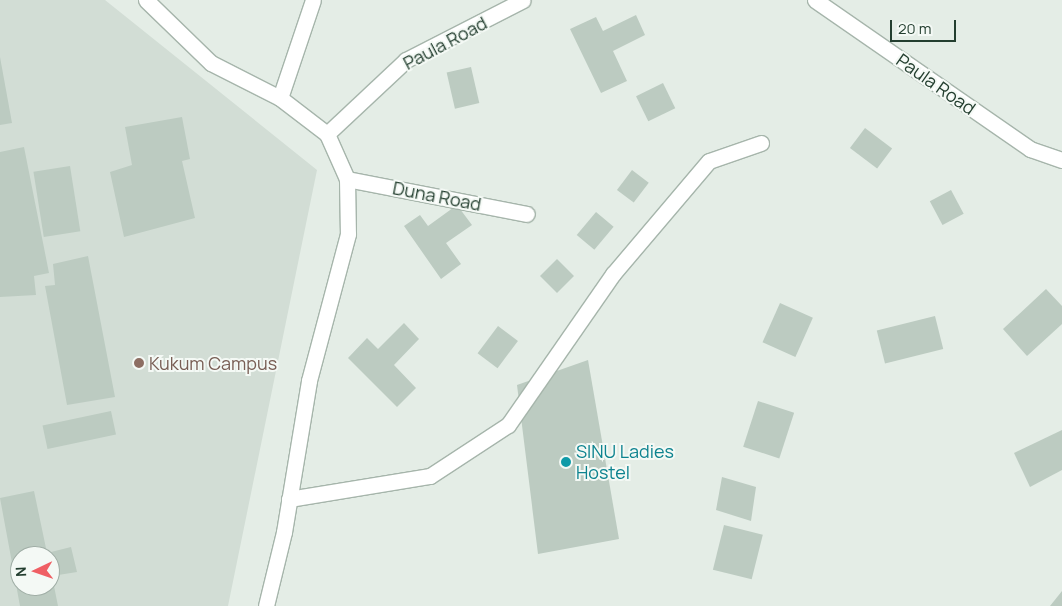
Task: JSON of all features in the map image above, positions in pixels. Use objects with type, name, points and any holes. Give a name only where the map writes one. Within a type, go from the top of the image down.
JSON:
[{"type":"street","points":[[146,0],[211,63],[280,98],[328,134],[347,179],[348,234],[309,381],[290,499],[266,606]]},
{"type":"street","points":[[280,98],[313,0]]},
{"type":"street","name":"Paula Road","points":[[328,134],[406,60],[523,0]]},
{"type":"street","name":"Paula Road","points":[[815,0],[1030,149],[1062,160]]},
{"type":"street","points":[[290,499],[430,476],[508,425],[613,274],[709,161],[761,143]]},
{"type":"street","name":"Duna Road","points":[[347,179],[527,214]]},
{"type":"shaded area","name":"Kukum Campus","points":[[0,0],[105,0],[317,170],[228,606],[0,606]]},
{"type":"building","points":[[636,15],[645,35],[613,51],[627,81],[601,93],[570,29],[596,17],[603,31]]},
{"type":"building","points":[[0,57],[12,123],[0,125]]},
{"type":"building","points":[[471,67],[479,103],[455,109],[447,73]]},
{"type":"building","points":[[663,83],[675,108],[648,121],[636,96]]},
{"type":"building","points":[[182,117],[190,159],[182,161],[195,218],[124,237],[110,172],[132,165],[125,127]]},
{"type":"building","points":[[865,128],[892,148],[877,168],[850,148]]},
{"type":"building","points":[[24,147],[49,273],[34,276],[36,295],[0,297],[0,152]]},
{"type":"building","points":[[70,166],[80,231],[44,237],[33,172]]},
{"type":"building","points":[[632,170],[649,183],[634,203],[617,190]]},
{"type":"building","points":[[951,190],[964,214],[942,225],[930,201]]},
{"type":"building","points":[[457,205],[472,225],[446,243],[461,264],[441,279],[404,226],[420,215],[428,226]]},
{"type":"building","points":[[596,212],[614,227],[594,250],[577,235]]},
{"type":"building","points":[[88,256],[115,397],[67,405],[45,286],[55,285],[53,264]]},
{"type":"building","points":[[557,259],[574,276],[557,293],[540,276]]},
{"type":"building","points":[[1046,289],[1062,306],[1062,324],[1027,356],[1003,329]]},
{"type":"building","points":[[780,303],[813,318],[795,357],[763,342]]},
{"type":"building","points":[[935,316],[943,349],[885,364],[877,331]]},
{"type":"building","points":[[404,323],[419,339],[394,365],[416,388],[397,407],[348,358],[367,338],[378,349]]},
{"type":"building","points":[[498,326],[518,341],[498,368],[478,353]]},
{"type":"building","name":"SINU Ladies Hostel","points":[[588,360],[619,539],[538,554],[517,385]]},
{"type":"building","points":[[758,401],[794,413],[779,458],[743,447]]},
{"type":"building","points":[[111,411],[116,434],[48,449],[43,426]]},
{"type":"building","points":[[1062,430],[1062,470],[1030,487],[1014,453]]},
{"type":"building","points":[[722,477],[756,487],[751,521],[716,510]]},
{"type":"building","points":[[34,491],[46,546],[10,546],[10,552],[0,498]]},
{"type":"building","points":[[724,525],[763,535],[752,579],[713,570]]},
{"type":"building","points":[[71,547],[77,572],[60,575],[60,550]]},
{"type":"building","points":[[1062,591],[1062,606],[1050,606]]},
{"type":"building","points":[[18,596],[56,596],[58,606],[20,606]]},
{"type":"place","name":"Kukum Campus","points":[[139,363]]},
{"type":"place","name":"SINU Ladies Hostel","points":[[566,462]]}]
